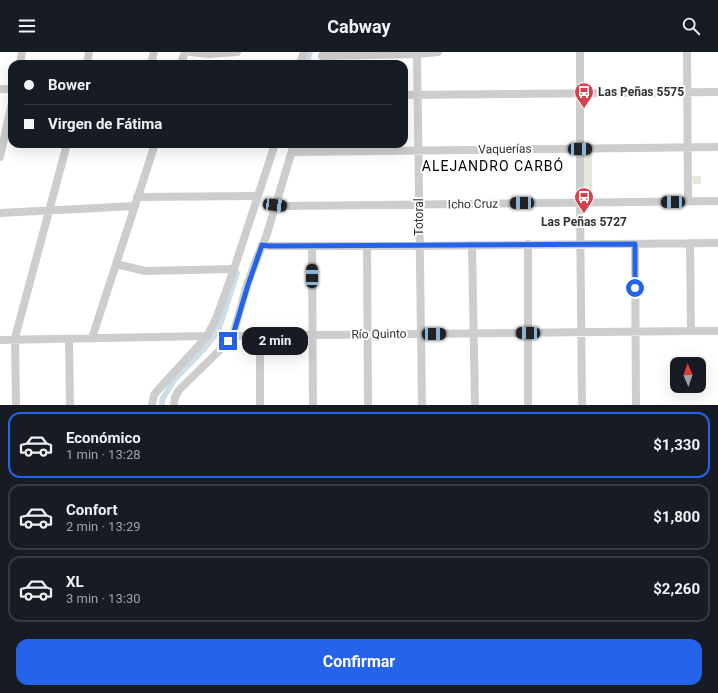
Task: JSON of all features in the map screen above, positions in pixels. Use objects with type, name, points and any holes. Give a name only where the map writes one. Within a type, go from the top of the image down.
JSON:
[{"type":"street","points":[[191,52],[208,54],[237,52]]},
{"type":"street","points":[[294,52],[304,53]]},
{"type":"street","points":[[323,54],[438,52]]},
{"type":"street","points":[[580,52],[582,405]]},
{"type":"street","points":[[687,52],[688,201]]},
{"type":"street","name":"Totoral","points":[[417,53],[422,405]]},
{"type":"street","points":[[408,95],[718,92]]},
{"type":"street","points":[[0,157],[8,120]]},
{"type":"street","name":"Vaquerías","points":[[293,148],[419,150],[718,147]]},
{"type":"street","points":[[16,405],[16,334],[66,148]]},
{"type":"street","points":[[92,338],[154,148]]},
{"type":"street","points":[[152,405],[154,395],[206,336],[218,316],[274,148]]},
{"type":"street","points":[[174,405],[175,397],[179,390],[225,345],[233,335],[248,285],[266,237],[293,148]]},
{"type":"street","points":[[137,197],[258,196]]},
{"type":"street","name":"Icho Cruz","points":[[275,205],[419,205],[718,201]]},
{"type":"street","points":[[0,213],[135,206]]},
{"type":"street","points":[[690,243],[691,330]]},
{"type":"street","points":[[262,245],[419,246],[718,243]]},
{"type":"street","points":[[528,244],[528,405]]},
{"type":"street","points":[[635,244],[636,405]]},
{"type":"street","points":[[472,245],[475,405]]},
{"type":"street","points":[[312,246],[314,405]]},
{"type":"street","points":[[367,246],[368,405]]},
{"type":"street","points":[[116,264],[145,271],[234,269]]},
{"type":"street","name":"Río Quinto","points":[[233,335],[367,335],[691,330],[718,331]]},
{"type":"street","points":[[0,340],[206,336]]},
{"type":"street","points":[[260,336],[260,405]]},
{"type":"street","points":[[69,339],[70,405]]},
{"type":"shaded area","points":[[296,148],[324,148],[297,149]]},
{"type":"shaded area","points":[[584,152],[592,152],[592,198],[584,198]]},
{"type":"shaded area","points":[[692,176],[701,176],[701,184],[693,184]]},
{"type":"waterway","points":[[307,60],[310,52]]},
{"type":"waterway","points":[[162,405],[162,400],[174,380],[204,349],[218,331],[237,273]]},
{"type":"place","name":"Las Peñas 5575","points":[[584,109]]},
{"type":"place","name":"Las Peñas 5727","points":[[584,214]]},
{"type":"district","name":"ALEJANDRO CARBÓ","points":[[493,166]]},
{"type":"route","points":[[228,341],[233,335],[262,245],[419,246],[635,244],[635,288]]}]
